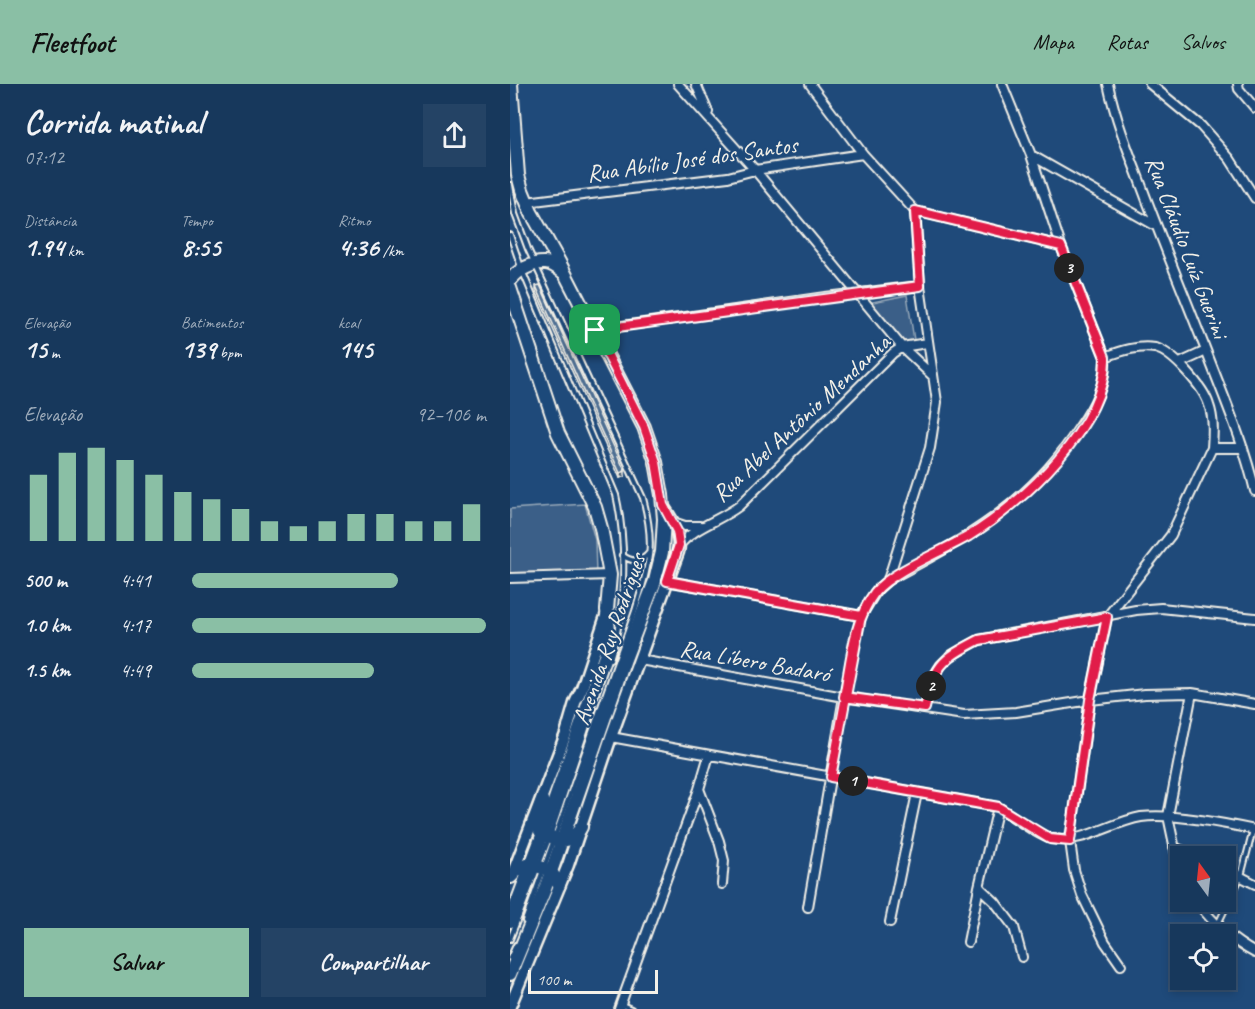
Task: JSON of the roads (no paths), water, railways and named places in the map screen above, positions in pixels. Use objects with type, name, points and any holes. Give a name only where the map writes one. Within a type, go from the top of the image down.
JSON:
[{"type":"main road","name":"Avenida Ruy Rodrigues","points":[[510,974],[541,868],[657,574],[664,538],[663,505],[656,462],[644,427],[526,202],[513,154],[511,84]]},
{"type":"main road","points":[[510,281],[522,270],[535,265],[550,264],[566,275]]},
{"type":"main road","name":"Avenida Ruy Rodrigues","points":[[510,288],[558,433],[595,507],[607,553],[610,575],[607,610],[609,631],[605,656],[541,868],[510,921]]},
{"type":"main road","points":[[542,800],[536,822],[539,829],[552,837],[574,837],[581,827]]},
{"type":"main road","points":[[511,879],[522,866],[541,868],[559,885]]},
{"type":"street","points":[[678,84],[755,170],[902,347],[933,376]]},
{"type":"street","points":[[696,84],[699,97],[713,121]]},
{"type":"street","points":[[810,84],[863,153],[915,211],[1061,246]]},
{"type":"street","points":[[808,908],[844,697],[861,616],[877,590],[888,579],[969,535],[1028,492],[1055,462],[1095,404],[1105,373],[1105,357],[1061,246],[1031,155],[1002,84]]},
{"type":"street","name":"Rua Cláudio Luíz Guerini","points":[[1108,84],[1117,120],[1156,226],[1224,395],[1255,491]]},
{"type":"street","points":[[1150,84],[1202,126],[1230,159],[1255,198]]},
{"type":"street","points":[[1238,84],[1239,89],[1255,108]]},
{"type":"street","name":"Rua Abílio José dos Santos","points":[[526,202],[728,177],[755,170],[863,153]]},
{"type":"street","points":[[1031,155],[1156,226]]},
{"type":"street","points":[[888,579],[930,448],[937,402],[920,286],[915,211]]},
{"type":"street","points":[[595,330],[920,286]]},
{"type":"street","name":"Rua Abel Antônio Mendanha","points":[[679,545],[688,535],[702,526],[739,507],[870,375],[902,347],[927,343]]},
{"type":"street","points":[[1105,357],[1139,347],[1158,348],[1180,363],[1208,402],[1212,417],[1212,448],[1171,535],[1107,617],[1090,700],[1070,841],[1074,870],[1083,895],[1105,942],[1121,965]]},
{"type":"street","points":[[1180,363],[1206,351]]},
{"type":"street","points":[[1208,402],[1224,395]]},
{"type":"street","points":[[1212,448],[1243,448]]},
{"type":"street","points":[[510,1006],[581,827],[679,545],[673,522],[663,505]]},
{"type":"street","name":"Rua Abel Antônio Mendanha","points":[[673,522],[685,526],[702,526]]},
{"type":"street","points":[[510,578],[610,575]]},
{"type":"street","points":[[667,581],[861,616]]},
{"type":"street","points":[[925,708],[933,678],[950,656],[979,640],[1136,610],[1161,608],[1255,618]]},
{"type":"street","points":[[511,879],[566,734],[575,703],[597,647],[607,610]]},
{"type":"street","name":"Rua Líbero Badaró","points":[[640,660],[844,697],[964,715],[1016,712],[1145,694],[1192,693],[1255,704]]},
{"type":"street","points":[[1174,846],[1168,816],[1192,693]]},
{"type":"street","points":[[611,737],[998,807],[1050,839],[1070,841],[1123,821],[1144,817],[1168,816],[1254,829]]},
{"type":"street","points":[[620,1007],[699,789],[709,755]]},
{"type":"street","points":[[699,789],[719,841],[724,861],[722,884]]},
{"type":"street","points":[[890,922],[917,793]]},
{"type":"street","points":[[968,942],[998,807]]},
{"type":"street","points":[[1236,874],[1255,884]]},
{"type":"street","points":[[979,887],[995,902],[1014,927],[1022,957]]},
{"type":"street","points":[[1205,912],[1215,924]]},
{"type":"street","points":[[1236,941],[1255,953]]},
{"type":"lane","points":[[510,185],[517,221],[535,265],[643,498],[649,520],[651,551],[635,611],[552,837]]},
{"type":"lane","points":[[510,235],[522,270],[611,481],[618,507],[622,609],[615,645],[552,837]]},
{"type":"lane","points":[[621,555],[628,560],[637,561],[645,558],[651,551]]},
{"type":"lane","points":[[1218,924],[1241,876],[1254,829]]},
{"type":"lane","points":[[510,939],[541,868]]},
{"type":"lane","points":[[510,958],[541,868]]},
{"type":"lane","points":[[620,1007],[632,1009]]}]
